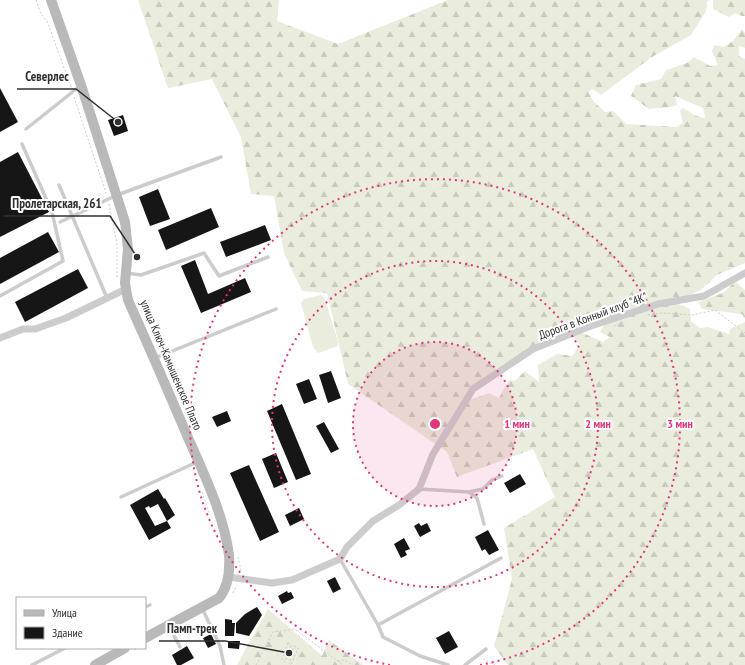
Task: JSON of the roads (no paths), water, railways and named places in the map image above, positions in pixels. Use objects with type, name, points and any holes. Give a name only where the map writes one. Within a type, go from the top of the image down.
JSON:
[{"type":"main road","name":"улица Ключ-Камышенское Плато","points":[[51,0],[117,195],[127,238],[125,273],[128,300],[198,462],[225,535],[229,557],[226,588],[219,598],[146,637]]},
{"type":"main road","points":[[94,665],[123,649]]},
{"type":"street","name":"Дорога в Конный клуб \"4К\"","points":[[419,489],[433,454],[473,389],[533,349],[588,327],[658,304],[704,296],[745,273]]},
{"type":"street","points":[[0,338],[23,329],[35,329],[66,318],[126,289]]},
{"type":"street","points":[[228,577],[272,583],[292,580],[340,559],[347,547],[373,521],[399,505],[419,489]]},
{"type":"lane","points":[[26,129],[81,85]]},
{"type":"lane","points":[[0,296],[63,261],[52,212],[22,144]]},
{"type":"lane","points":[[60,222],[117,195],[221,157]]},
{"type":"lane","points":[[59,185],[107,298]]},
{"type":"lane","points":[[125,273],[141,275],[204,253],[219,276],[268,257]]},
{"type":"lane","points":[[154,359],[276,309]]},
{"type":"lane","points":[[121,497],[198,462]]},
{"type":"lane","points":[[419,489],[469,492],[483,489],[492,480],[502,476]]},
{"type":"lane","points":[[469,492],[477,498],[484,524]]},
{"type":"lane","points":[[378,625],[501,558]]},
{"type":"lane","points":[[340,559],[378,625],[383,637],[420,656],[448,665]]},
{"type":"lane","points":[[146,607],[150,605]]},
{"type":"lane","points":[[202,608],[220,646],[224,665]]},
{"type":"lane","points":[[168,625],[180,647]]},
{"type":"lane","points":[[32,665],[63,649]]},
{"type":"lane","points":[[465,665],[486,649]]},
{"type":"place","name":"Северлес","points":[[118,122]]},
{"type":"place","name":"Пролетарская, 261","points":[[137,257]]},
{"type":"place","name":"Памп-трек","points":[[289,653]]}]
